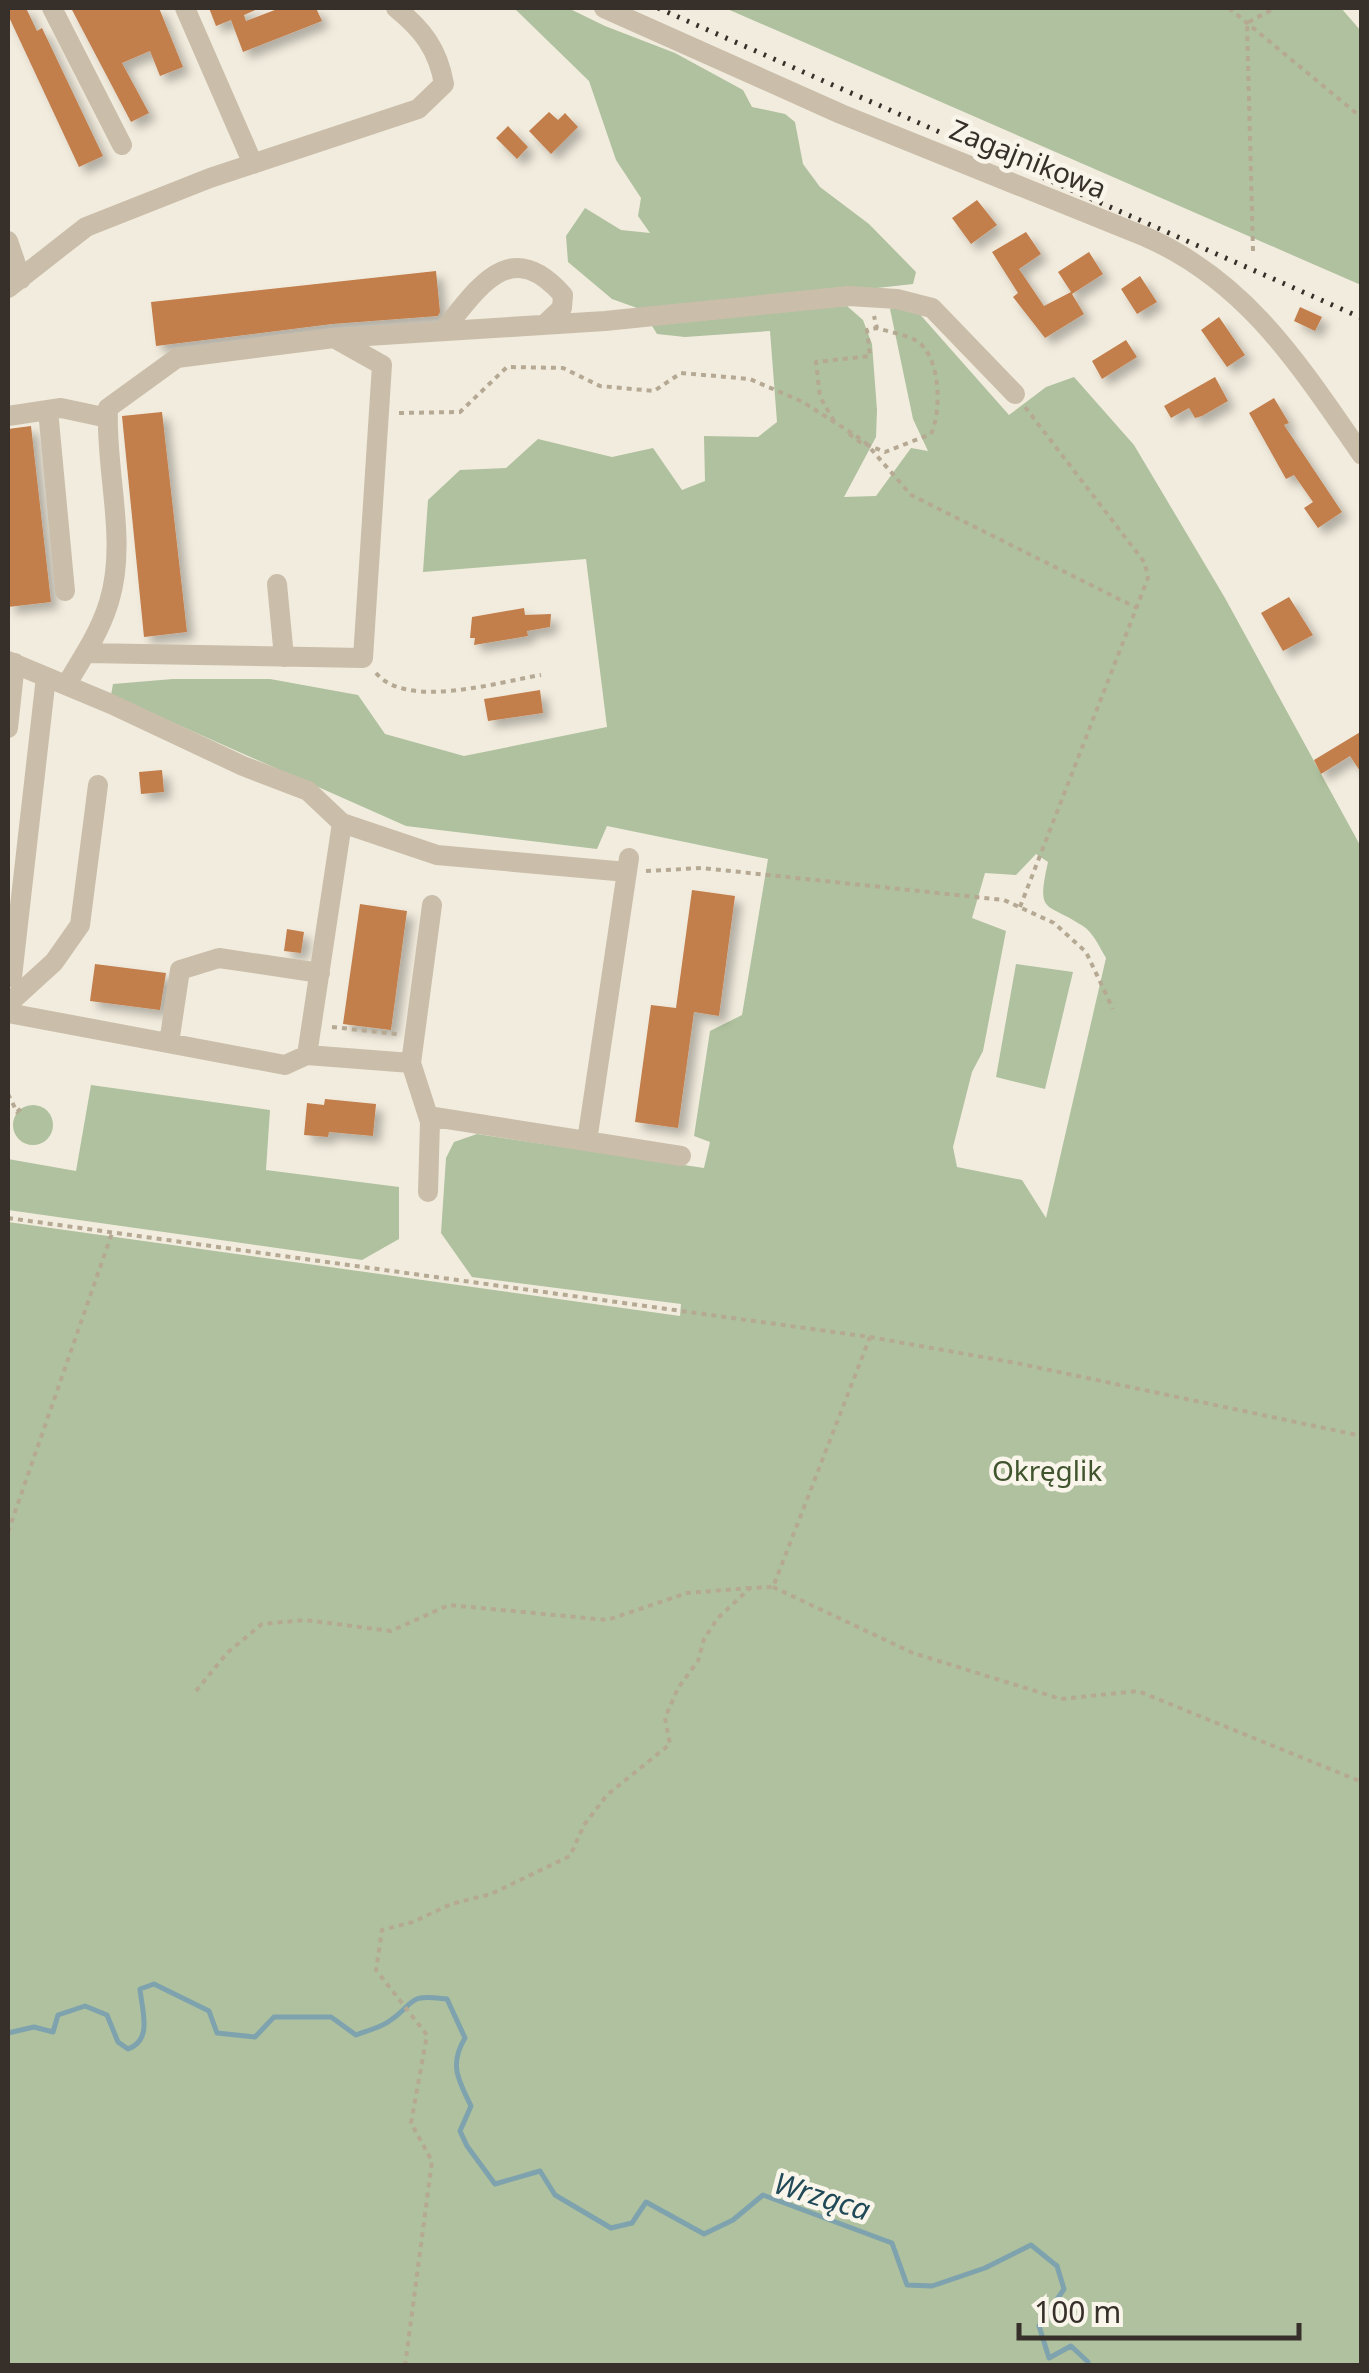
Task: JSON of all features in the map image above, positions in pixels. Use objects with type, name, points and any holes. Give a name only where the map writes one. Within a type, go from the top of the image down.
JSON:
[{"type":"street","points":[[52,8],[122,145]]},
{"type":"street","points":[[185,8],[253,164]]},
{"type":"street","points":[[8,241],[14,283],[86,227],[253,164],[418,110],[444,84],[440,59],[414,23],[396,8]]},
{"type":"street","name":"Zagajnikowa","points":[[604,8],[842,114],[1192,258],[1243,299],[1272,332],[1362,454]]},
{"type":"street","points":[[443,331],[473,294],[501,269],[524,268],[546,276],[563,295],[562,308],[544,325]]},
{"type":"street","points":[[8,977],[12,977],[56,681],[86,653],[110,600],[116,544],[106,439],[108,408],[177,358],[334,338],[544,325],[849,296],[898,299],[932,308],[1016,394]]},
{"type":"street","points":[[86,653],[363,658],[382,366],[334,338]]},
{"type":"street","points":[[8,416],[61,408],[108,418]]},
{"type":"street","points":[[48,410],[65,591]]},
{"type":"street","points":[[278,584],[284,656]]},
{"type":"street","points":[[8,728],[11,662],[308,791],[342,823],[437,855],[628,865],[587,1141]]},
{"type":"street","points":[[8,1004],[54,962],[80,925],[98,785]]},
{"type":"street","points":[[307,1055],[342,823]]},
{"type":"street","points":[[428,1192],[428,1116],[410,1062],[432,905]]},
{"type":"street","points":[[169,1043],[180,970],[220,958],[320,972]]},
{"type":"street","points":[[8,1014],[285,1065],[307,1055],[410,1062]]},
{"type":"street","points":[[428,1116],[681,1156]]},
{"type":"path","points":[[1229,8],[1362,118]]},
{"type":"path","points":[[1247,23],[1275,8]]},
{"type":"path","points":[[1247,23],[1253,251]]},
{"type":"path","points":[[869,297],[877,328]]},
{"type":"path","points":[[877,328],[917,341],[932,359],[939,417],[931,434],[885,452],[860,442],[835,422],[820,397],[816,362],[870,356],[867,330],[877,328]]},
{"type":"path","points":[[379,414],[460,412],[507,367],[563,368],[600,386],[654,391],[682,373],[750,380],[804,402],[864,441],[910,496],[1136,608]]},
{"type":"path","points":[[1016,394],[1145,563],[1148,578],[1020,907]]},
{"type":"path","points":[[363,658],[384,682],[427,694],[541,675]]},
{"type":"path","points":[[628,865],[702,868],[1004,900],[1054,923],[1086,952],[1113,1009]]},
{"type":"path","points":[[312,1024],[414,1036]]},
{"type":"path","points":[[8,1094],[17,1112],[24,1106]]},
{"type":"path","points":[[8,1218],[870,1336],[1362,1436]]},
{"type":"path","points":[[8,1532],[112,1233]]},
{"type":"path","points":[[772,1587],[870,1336]]},
{"type":"path","points":[[196,1691],[227,1654],[262,1624],[304,1620],[391,1631],[449,1605],[607,1620],[687,1592],[772,1587],[913,1653],[1061,1698],[1138,1692],[1362,1782]]},
{"type":"path","points":[[405,2366],[432,2161],[410,2124],[427,2035],[376,1970],[382,1930],[413,1922],[451,1904],[491,1894],[570,1856],[584,1826],[606,1795],[670,1744],[665,1718],[678,1688],[698,1661],[704,1639],[717,1619],[750,1588]]},
{"type":"green space","points":[[514,8],[568,8],[675,53],[743,90],[752,107],[785,114],[795,122],[803,164],[820,187],[869,224],[916,272],[913,284],[651,313],[612,299],[568,262],[566,236],[585,208],[621,230],[650,233],[638,216],[641,198],[616,160],[589,81]]},
{"type":"green space","points":[[725,8],[1341,8],[1361,31],[1361,285]]},
{"type":"green space","name":"Okręglik","points":[[909,302],[1009,415],[1046,387],[1074,377],[1134,445],[1225,598],[1361,847],[1361,2365],[8,2366],[8,1222],[680,1316],[681,1304],[472,1277],[441,1233],[446,1158],[454,1142],[477,1134],[704,1168],[710,1142],[694,1136],[710,1031],[742,1015],[768,859],[607,826],[597,849],[406,826],[111,695],[113,684],[173,679],[270,679],[358,695],[385,734],[464,756],[607,727],[586,559],[423,572],[428,500],[460,470],[506,468],[538,439],[612,457],[653,448],[682,490],[705,481],[704,436],[758,437],[777,422],[770,331],[685,337],[657,334],[649,321],[847,306],[863,320],[872,344],[877,410],[876,437],[844,497],[876,496],[911,448],[928,451],[913,419],[890,309]],"holes":[[[1036,854],[1048,862],[1043,891],[1047,905],[1087,929],[1106,958],[1046,1218],[1022,1180],[957,1167],[953,1147],[972,1072],[983,1051],[1006,931],[972,918],[985,873],[1016,875]]]},
{"type":"green space","points":[[1016,964],[1073,972],[1045,1089],[996,1077]]},
{"type":"green space","points":[[91,1085],[270,1110],[266,1170],[399,1187],[399,1239],[362,1260],[8,1210],[8,1159],[76,1171]]},
{"type":"green space","points":[[33,1105],[47,1111],[53,1125],[47,1139],[33,1145],[19,1139],[13,1125],[19,1111]]},
{"type":"building","points":[[8,8],[26,8],[37,31],[42,28],[103,156],[79,167]]},
{"type":"building","points":[[71,8],[159,8],[183,67],[160,76],[150,51],[122,63],[149,113],[131,122]]},
{"type":"building","points":[[209,8],[260,8],[244,15],[246,21],[280,8],[316,8],[322,21],[243,52],[231,20],[216,26]]},
{"type":"building","points":[[549,112],[558,120],[565,113],[578,127],[551,154],[529,131]]},
{"type":"building","points":[[508,126],[528,147],[517,159],[496,138]]},
{"type":"building","points":[[977,200],[997,225],[971,244],[952,218]]},
{"type":"building","points":[[1026,232],[1041,254],[1019,269],[1044,306],[1071,292],[1058,272],[1089,252],[1103,274],[1072,294],[1084,314],[1045,338],[1013,297],[1018,293],[992,252]]},
{"type":"building","points":[[436,271],[438,316],[332,324],[156,346],[151,302]]},
{"type":"building","points":[[1140,276],[1157,302],[1137,314],[1121,289]]},
{"type":"building","points":[[1300,307],[1322,317],[1315,331],[1294,321]]},
{"type":"building","points":[[1219,317],[1245,355],[1227,367],[1201,330]]},
{"type":"building","points":[[1126,340],[1137,357],[1102,379],[1092,361]]},
{"type":"building","points":[[1215,377],[1228,401],[1202,416],[1195,418],[1189,408],[1171,418],[1164,406]]},
{"type":"building","points":[[1274,398],[1289,423],[1284,425],[1342,512],[1318,528],[1304,508],[1313,502],[1294,475],[1286,479],[1249,413]]},
{"type":"building","points":[[162,412],[187,632],[144,637],[122,416]]},
{"type":"building","points":[[31,426],[51,602],[8,607],[8,429]]},
{"type":"building","points":[[1289,597],[1313,635],[1283,651],[1261,613]]},
{"type":"building","points":[[524,608],[525,615],[551,614],[550,627],[527,631],[528,636],[474,645],[475,638],[470,638],[472,617]]},
{"type":"building","points":[[540,690],[543,713],[488,721],[484,699]]},
{"type":"building","points":[[1362,731],[1362,774],[1350,756],[1321,774],[1314,760]]},
{"type":"building","points":[[162,770],[164,792],[141,794],[139,772]]},
{"type":"building","points":[[692,890],[735,896],[719,1016],[694,1012],[678,1128],[635,1122],[651,1005],[676,1008]]},
{"type":"building","points":[[360,904],[407,911],[391,1030],[343,1024]]},
{"type":"building","points":[[287,929],[304,932],[301,953],[284,951]]},
{"type":"building","points":[[95,964],[166,973],[160,1010],[90,1001]]},
{"type":"building","points":[[325,1099],[376,1104],[373,1136],[329,1132],[328,1137],[304,1135],[307,1103],[324,1105]]},
{"type":"waterway","name":"Wrząca","points":[[8,2033],[34,2027],[53,2032],[58,2015],[85,2006],[107,2015],[118,2042],[128,2049],[136,2045],[143,2032],[140,1989],[154,1984],[209,2011],[217,2033],[255,2037],[274,2017],[331,2017],[356,2035],[384,2024],[417,1999],[447,1999],[465,2038],[456,2064],[471,2106],[460,2131],[495,2184],[540,2171],[555,2195],[611,2228],[632,2223],[646,2202],[704,2234],[733,2220],[763,2195],[892,2243],[907,2285],[932,2286],[985,2268],[1031,2245],[1057,2266],[1064,2289],[1039,2326],[1049,2358],[1071,2346],[1088,2362],[1087,2366]]},
{"type":"railway","points":[[658,8],[1362,318]]}]
